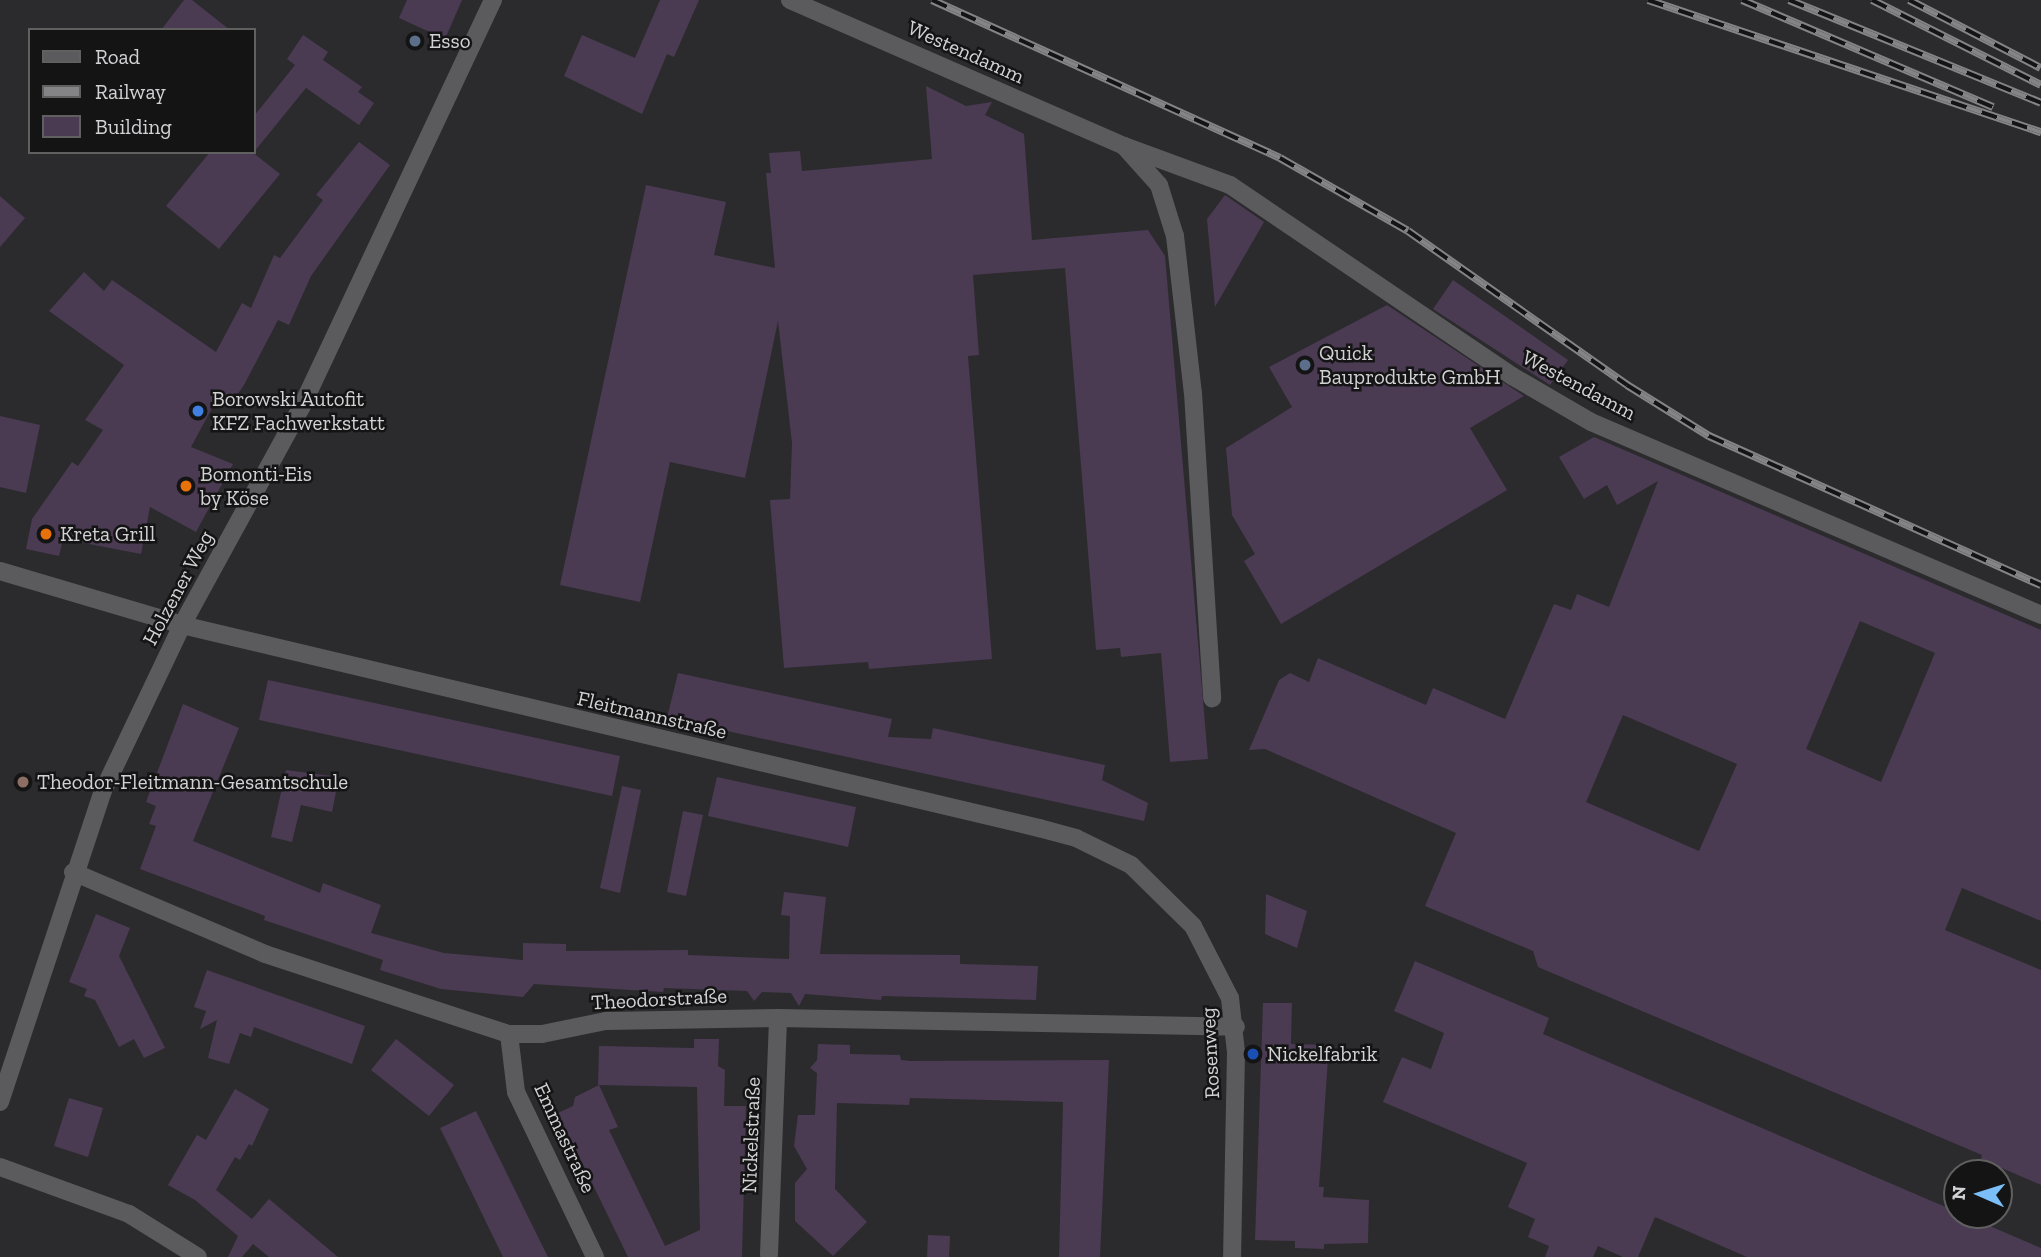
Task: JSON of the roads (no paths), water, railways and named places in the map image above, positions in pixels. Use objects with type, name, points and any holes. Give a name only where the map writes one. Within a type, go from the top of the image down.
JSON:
[{"type":"street","name":"Holzener Weg","points":[[0,1102],[102,793],[183,625],[301,408],[493,0]]},
{"type":"street","name":"Westendamm","points":[[790,0],[1124,146],[1230,185],[1512,376],[1591,422],[2041,615]]},
{"type":"street","name":"Westendamm","points":[[1124,146],[1159,185],[1175,236],[1193,393],[1212,698]]},
{"type":"street","name":"Fleitmannstraße","points":[[0,571],[183,625],[422,686],[880,789],[1076,838],[1109,853]]},
{"type":"street","name":"Rosenweg","points":[[1109,853],[1156,885],[1193,926],[1226,987],[1236,1027],[1232,1257]]},
{"type":"street","name":"Theodorstraße","points":[[74,872],[265,954],[509,1034],[542,1034],[606,1021],[778,1018],[1236,1027]]},
{"type":"street","name":"Nickelstraße","points":[[768,1256],[778,1018]]},
{"type":"street","name":"Emmastraße","points":[[509,1034],[516,1092],[595,1257]]},
{"type":"street","points":[[0,1167],[130,1214],[198,1257]]},
{"type":"railway","points":[[932,0],[1280,158],[1408,231],[1627,385],[1709,436],[2041,585]]},
{"type":"railway","points":[[1648,0],[2041,132]]},
{"type":"railway","points":[[1742,0],[1993,107]]},
{"type":"railway","points":[[1789,0],[2041,103]]},
{"type":"railway","points":[[1872,0],[2041,85]]},
{"type":"railway","points":[[1909,0],[2041,68]]},
{"type":"place","name":"Esso","points":[[415,41]]},
{"type":"place","name":"Quick Bauprodukte GmbH","points":[[1305,365]]},
{"type":"place","name":"Borowski Autofit KFZ Fachwerkstatt","points":[[198,411]]},
{"type":"place","name":"Bomonti-Eis by Köse","points":[[186,486]]},
{"type":"place","name":"Kreta Grill","points":[[46,534]]},
{"type":"place","name":"Theodor-Fleitmann-Gesamtschule","points":[[23,782]]},
{"type":"place","name":"Nickelfabrik","points":[[1253,1054]]}]
